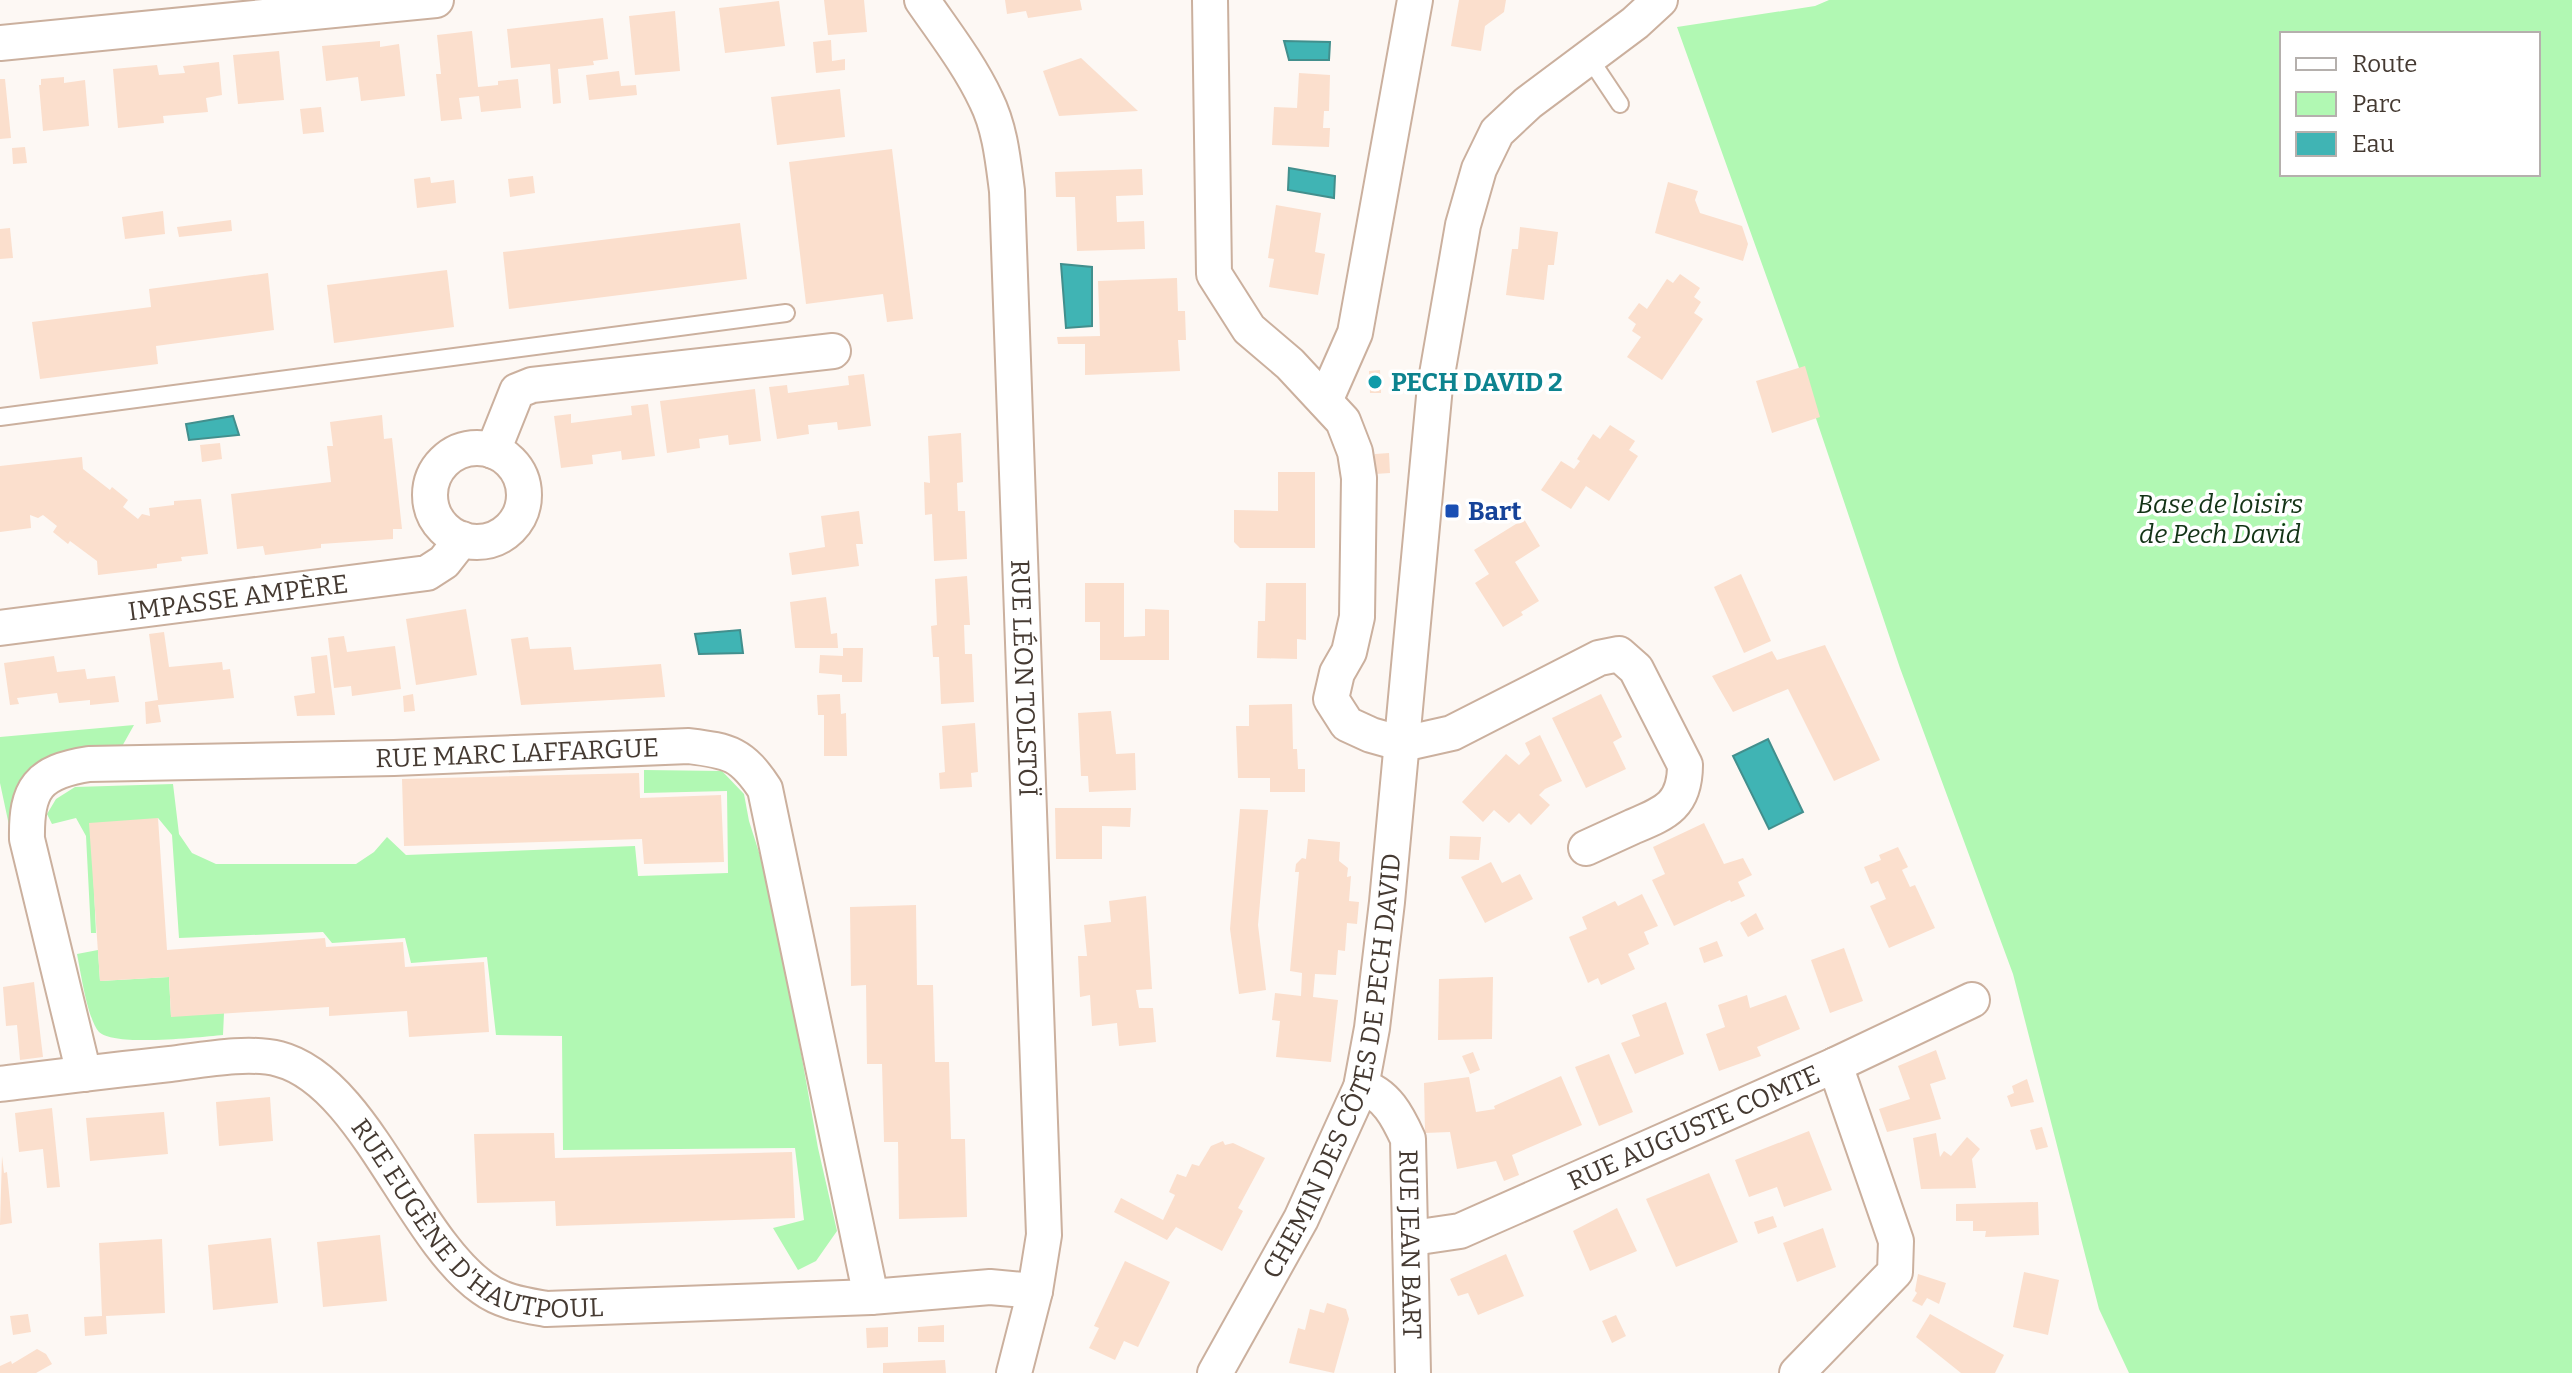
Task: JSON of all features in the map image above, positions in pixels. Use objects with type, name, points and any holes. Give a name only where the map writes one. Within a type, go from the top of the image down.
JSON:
[{"type":"street","points":[[0,43],[436,0]]},
{"type":"street","name":"RUE LÉON TOLSTOÏ","points":[[922,0],[987,102],[1000,140],[1007,191],[1044,1235],[1035,1291],[1014,1373]]},
{"type":"street","points":[[1210,0],[1214,274],[1249,329],[1290,364],[1343,421],[1355,452],[1359,478],[1357,617],[1349,652],[1337,673],[1331,699],[1347,724],[1403,744],[1452,733],[1599,658],[1619,654],[1636,669],[1685,765],[1685,783],[1678,799],[1666,812],[1586,848]]},
{"type":"street","points":[[1325,401],[1355,333],[1415,0]]},
{"type":"street","name":"CHEMIN DES CÔTES DE PECH DAVID","points":[[1215,1373],[1301,1219],[1361,1087],[1372,1028],[1403,744],[1435,386],[1463,225],[1479,169],[1497,132],[1528,103],[1635,23],[1660,0]]},
{"type":"street","points":[[493,451],[517,391],[532,385],[833,351]]},
{"type":"street","points":[[466,449],[493,451],[504,456],[521,477],[523,504],[511,527],[501,535],[489,540],[462,539],[440,524],[430,499],[431,486],[443,462],[453,454],[466,449]]},
{"type":"street","name":"IMPASSE AMPÈRE","points":[[0,628],[427,573],[444,562],[462,539]]},
{"type":"street","name":"RUE MARC LAFFARGUE","points":[[84,1074],[27,839],[27,807],[32,796],[38,785],[63,768],[89,764],[394,758],[689,746],[719,750],[750,766],[765,789],[871,1297]]},
{"type":"street","name":"RUE AUGUSTE COMTE","points":[[1410,1235],[1460,1231],[1835,1065],[1972,1000]]},
{"type":"street","name":"RUE EUGÈNE D'HAUTPOUL","points":[[0,1084],[229,1057],[279,1059],[318,1078],[348,1110],[454,1262],[484,1288],[511,1303],[546,1309],[871,1297],[990,1287],[1035,1291]]},
{"type":"street","points":[[1797,1373],[1895,1272],[1896,1241],[1835,1065]]},
{"type":"street","name":"RUE JEAN BART","points":[[1361,1087],[1371,1089],[1397,1114],[1408,1139],[1413,1373]]},
{"type":"lane","points":[[1588,56],[1620,104]]},
{"type":"lane","points":[[0,417],[786,313]]},
{"type":"green space","name":"Base de loisirs de Pech David","points":[[1829,0],[2572,0],[2572,1373],[2129,1373],[2099,1309],[2013,974],[1900,668],[1796,359],[1677,27],[1815,6]]},
{"type":"green space","points":[[134,725],[120,750],[59,758],[43,763],[30,772],[20,785],[13,804],[10,830],[0,783],[0,737]]},
{"type":"green space","points":[[644,770],[722,771],[744,794],[749,821],[773,896],[818,1148],[837,1231],[816,1261],[798,1270],[773,1228],[804,1220],[795,1148],[563,1150],[562,1036],[496,1035],[487,957],[411,963],[405,938],[332,943],[323,932],[179,938],[172,835],[158,818],[93,868],[96,933],[91,933],[86,836],[76,818],[52,824],[47,814],[56,799],[75,787],[173,784],[179,834],[192,853],[216,864],[356,864],[374,852],[387,837],[406,855],[635,846],[638,876],[728,873],[727,791],[644,793]]},
{"type":"green space","points":[[98,950],[100,981],[169,977],[171,1016],[224,1013],[223,1035],[139,1040],[108,1037],[99,1032],[88,1006],[77,954]]},
{"type":"water","points":[[1284,41],[1330,42],[1329,60],[1289,60]]},
{"type":"water","points":[[1289,168],[1335,176],[1334,198],[1288,190]]},
{"type":"water","points":[[1061,264],[1092,267],[1092,326],[1066,328]]},
{"type":"water","points":[[233,416],[239,435],[189,440],[186,424]]},
{"type":"water","points":[[740,630],[743,653],[699,654],[695,634]]},
{"type":"water","points":[[1768,739],[1803,812],[1769,829],[1733,756]]},
{"type":"building","points":[[824,0],[864,0],[867,32],[828,35]]},
{"type":"building","points":[[1005,0],[1080,0],[1082,10],[1028,18],[1026,11],[1007,14]]},
{"type":"building","points":[[1459,0],[1506,0],[1504,12],[1485,26],[1481,51],[1451,46]]},
{"type":"building","points":[[779,1],[785,46],[725,53],[719,8]]},
{"type":"building","points":[[675,11],[680,71],[635,75],[629,16]]},
{"type":"building","points":[[603,18],[608,59],[593,61],[594,65],[558,69],[561,103],[553,104],[550,64],[511,68],[507,29]]},
{"type":"building","points":[[472,31],[478,87],[518,79],[521,108],[481,112],[479,96],[459,98],[462,119],[441,121],[436,74],[441,74],[437,35]]},
{"type":"building","points":[[831,40],[832,61],[845,59],[845,70],[816,73],[813,42]]},
{"type":"building","points":[[380,41],[380,47],[399,44],[405,96],[361,101],[358,77],[326,81],[322,46]]},
{"type":"building","points":[[279,51],[284,100],[238,104],[233,55]]},
{"type":"building","points":[[1081,58],[1138,111],[1059,116],[1043,71]]},
{"type":"building","points":[[219,62],[222,95],[206,98],[208,112],[163,116],[164,123],[118,128],[113,69],[157,65],[159,75],[185,73],[183,66]]},
{"type":"building","points":[[619,71],[621,86],[636,85],[637,95],[589,100],[586,75]]},
{"type":"building","points":[[1299,73],[1330,75],[1329,111],[1324,111],[1323,128],[1330,128],[1329,147],[1272,145],[1274,107],[1297,108]]},
{"type":"building","points":[[64,77],[64,83],[85,80],[89,126],[43,131],[41,79]]},
{"type":"building","points":[[0,79],[5,79],[11,138],[0,139]]},
{"type":"building","points":[[840,89],[845,137],[777,145],[771,97]]},
{"type":"building","points":[[321,107],[324,132],[303,134],[300,109]]},
{"type":"building","points":[[25,147],[27,163],[13,164],[12,148]]},
{"type":"building","points":[[892,149],[913,319],[887,322],[883,294],[806,304],[789,162]]},
{"type":"building","points":[[1142,169],[1143,195],[1116,196],[1117,222],[1144,221],[1145,249],[1077,251],[1075,197],[1056,197],[1055,172]]},
{"type":"building","points":[[533,176],[535,193],[510,197],[508,179]]},
{"type":"building","points":[[430,177],[431,183],[454,180],[456,203],[417,208],[414,179]]},
{"type":"building","points":[[1668,182],[1698,191],[1695,200],[1700,213],[1742,226],[1748,244],[1743,261],[1655,233]]},
{"type":"building","points":[[1276,205],[1321,213],[1315,252],[1325,254],[1318,295],[1269,287],[1274,259],[1268,258]]},
{"type":"building","points":[[163,211],[165,234],[125,239],[122,217]]},
{"type":"building","points":[[231,220],[232,231],[179,237],[177,227]]},
{"type":"building","points":[[740,223],[747,279],[509,309],[503,252]]},
{"type":"building","points":[[1520,227],[1558,232],[1554,265],[1548,265],[1544,300],[1506,295],[1512,249],[1518,249]]},
{"type":"building","points":[[10,228],[13,258],[0,259],[0,229]]},
{"type":"building","points":[[447,270],[454,327],[334,343],[327,285]]},
{"type":"building","points":[[268,273],[274,330],[156,346],[158,364],[40,379],[32,322],[151,307],[149,289]]},
{"type":"building","points":[[1680,274],[1700,288],[1694,297],[1701,302],[1694,313],[1703,319],[1662,380],[1627,357],[1641,337],[1632,331],[1636,324],[1628,318],[1639,303],[1647,309],[1667,279],[1673,283]]},
{"type":"building","points":[[1177,278],[1178,311],[1185,311],[1186,340],[1178,340],[1180,371],[1085,375],[1085,344],[1058,344],[1057,337],[1100,336],[1098,281]]},
{"type":"building","points":[[1805,366],[1820,417],[1772,433],[1756,381]]},
{"type":"building","name":"PECH DAVID 2","points":[[1380,370],[1381,393],[1370,393],[1369,371]]},
{"type":"building","points":[[864,374],[871,426],[838,430],[837,422],[808,425],[809,434],[777,439],[769,387],[787,385],[788,393],[849,385],[848,376]]},
{"type":"building","points":[[755,389],[761,441],[729,445],[728,435],[699,439],[700,448],[667,453],[660,401]]},
{"type":"building","points":[[648,404],[655,456],[622,460],[621,451],[592,455],[593,464],[561,468],[554,416],[571,414],[571,423],[632,415],[631,406]]},
{"type":"building","points":[[382,415],[384,439],[392,438],[402,529],[393,529],[393,539],[321,544],[321,548],[265,555],[263,546],[237,549],[231,494],[331,482],[327,446],[333,446],[330,422]]},
{"type":"building","points":[[1610,425],[1635,441],[1629,450],[1638,456],[1609,501],[1586,486],[1571,509],[1541,490],[1561,461],[1574,469],[1593,434],[1600,439]]},
{"type":"building","points":[[961,433],[963,482],[957,483],[958,511],[965,511],[967,559],[934,561],[932,514],[925,515],[924,482],[930,483],[928,436]]},
{"type":"building","points":[[220,443],[222,459],[202,462],[200,445]]},
{"type":"building","points":[[1389,453],[1390,473],[1375,474],[1375,454]]},
{"type":"building","points":[[82,457],[83,469],[128,500],[123,507],[138,519],[142,514],[150,516],[149,508],[174,505],[174,501],[201,499],[208,554],[181,557],[182,561],[157,564],[157,568],[98,575],[97,561],[53,532],[57,526],[43,515],[38,518],[30,515],[31,528],[0,532],[0,466]]},
{"type":"building","points":[[1278,472],[1315,472],[1315,548],[1240,548],[1234,542],[1234,510],[1278,511]]},
{"type":"building","points":[[859,511],[863,544],[856,544],[859,566],[792,575],[789,553],[825,547],[821,516]]},
{"type":"building","points":[[1524,519],[1540,546],[1515,562],[1539,601],[1503,627],[1475,583],[1489,574],[1474,550]]},
{"type":"building","points":[[1741,574],[1771,641],[1744,653],[1714,587]]},
{"type":"building","points":[[967,576],[970,625],[964,625],[965,654],[972,654],[974,702],[941,704],[939,657],[933,657],[931,626],[937,625],[935,579]]},
{"type":"building","points":[[1085,583],[1124,583],[1124,637],[1145,636],[1145,609],[1169,610],[1169,660],[1100,660],[1100,622],[1085,622]]},
{"type":"building","points":[[1266,583],[1306,583],[1306,640],[1297,639],[1297,659],[1257,658],[1258,621],[1265,621]]},
{"type":"building","points":[[826,597],[831,634],[837,633],[838,648],[795,648],[790,602]]},
{"type":"building","points":[[466,609],[477,675],[416,685],[406,619]]},
{"type":"building","points":[[164,632],[169,667],[222,662],[223,670],[230,669],[234,698],[158,705],[161,722],[146,724],[145,702],[158,700],[149,634]]},
{"type":"building","points":[[344,636],[347,652],[395,646],[401,689],[352,696],[351,686],[334,688],[328,638]]},
{"type":"building","points":[[528,637],[530,649],[571,647],[574,670],[661,664],[665,697],[521,705],[511,639]]},
{"type":"building","points":[[1825,645],[1880,760],[1834,781],[1788,689],[1733,712],[1712,676],[1772,651],[1777,660]]},
{"type":"building","points":[[843,648],[863,648],[862,682],[842,682],[842,675],[819,673],[820,655],[843,656]]},
{"type":"building","points":[[327,655],[335,715],[297,716],[294,696],[315,693],[311,657]]},
{"type":"building","points":[[54,656],[57,672],[85,669],[87,679],[115,676],[119,702],[90,705],[90,700],[59,703],[57,693],[17,698],[19,704],[10,705],[4,663]]},
{"type":"building","points":[[413,694],[415,711],[404,712],[403,696]]},
{"type":"building","points":[[840,694],[841,714],[846,713],[847,756],[824,756],[824,715],[818,715],[817,695]]},
{"type":"building","points":[[1601,694],[1622,737],[1613,742],[1626,769],[1586,788],[1552,718]]},
{"type":"building","points":[[1292,704],[1293,749],[1297,749],[1298,769],[1305,769],[1305,792],[1270,792],[1270,778],[1238,778],[1236,726],[1249,726],[1249,705]]},
{"type":"building","points":[[1111,711],[1116,754],[1135,753],[1136,790],[1089,792],[1088,776],[1081,776],[1078,713]]},
{"type":"building","points":[[975,723],[978,772],[971,773],[972,787],[940,789],[939,773],[945,772],[942,726]]},
{"type":"building","points":[[1540,735],[1562,781],[1539,795],[1550,805],[1531,825],[1519,813],[1509,823],[1494,810],[1483,822],[1462,802],[1506,754],[1519,765],[1530,754],[1525,743]]},
{"type":"building","points":[[639,773],[640,798],[721,795],[724,862],[644,864],[642,839],[404,846],[402,779]]},
{"type":"building","points":[[1055,808],[1131,808],[1130,827],[1102,826],[1102,859],[1056,859]]},
{"type":"building","points":[[1240,809],[1268,810],[1258,925],[1266,990],[1239,994],[1230,929]]},
{"type":"building","points":[[158,818],[167,950],[325,938],[326,947],[403,942],[405,967],[484,962],[489,1032],[409,1037],[407,1011],[329,1016],[329,1007],[171,1017],[169,977],[100,981],[89,823]]},
{"type":"building","points":[[1704,823],[1724,864],[1743,858],[1752,875],[1738,882],[1745,896],[1674,926],[1652,880],[1665,874],[1653,847]]},
{"type":"building","points":[[1450,836],[1481,837],[1479,860],[1449,859]]},
{"type":"building","points":[[1308,839],[1340,842],[1339,861],[1348,868],[1347,877],[1351,876],[1349,901],[1359,902],[1357,924],[1347,923],[1345,951],[1338,950],[1336,975],[1315,974],[1313,997],[1338,1000],[1331,1062],[1276,1057],[1280,1021],[1272,1020],[1275,993],[1301,996],[1302,973],[1290,971],[1299,872],[1295,872],[1296,864],[1302,858],[1306,859]]},
{"type":"building","points":[[1898,847],[1908,867],[1902,870],[1910,887],[1915,885],[1935,928],[1889,948],[1870,906],[1886,899],[1878,881],[1871,884],[1864,867],[1881,860],[1879,855]]},
{"type":"building","points":[[1491,862],[1502,883],[1520,874],[1533,899],[1485,923],[1461,877]]},
{"type":"building","points":[[1642,894],[1658,926],[1644,932],[1649,944],[1628,954],[1635,969],[1601,985],[1598,978],[1588,983],[1569,937],[1587,929],[1582,917],[1615,901],[1618,906]]},
{"type":"building","points":[[1146,896],[1152,989],[1136,990],[1139,1008],[1153,1008],[1156,1042],[1119,1046],[1117,1023],[1092,1026],[1090,995],[1080,997],[1078,956],[1087,956],[1084,925],[1111,922],[1109,901]]},
{"type":"building","points":[[916,905],[917,985],[933,985],[935,1062],[949,1062],[951,1139],[965,1139],[967,1217],[899,1219],[898,1142],[884,1142],[882,1064],[867,1064],[866,985],[851,986],[850,907]]},
{"type":"building","points":[[1756,913],[1764,929],[1748,937],[1740,923]]},
{"type":"building","points":[[1717,941],[1723,956],[1704,963],[1699,948]]},
{"type":"building","points":[[1844,948],[1863,1001],[1830,1013],[1811,960]]},
{"type":"building","points":[[1493,977],[1492,1039],[1438,1040],[1439,979]]},
{"type":"building","points":[[34,982],[43,1057],[20,1060],[17,1025],[6,1026],[3,987]]},
{"type":"building","points":[[1747,995],[1750,1008],[1786,995],[1800,1029],[1757,1047],[1761,1056],[1719,1071],[1706,1034],[1725,1027],[1718,1005]]},
{"type":"building","points":[[1666,1002],[1684,1054],[1635,1074],[1621,1043],[1640,1036],[1632,1015]]},
{"type":"building","points":[[1936,1050],[1946,1079],[1930,1084],[1941,1119],[1887,1132],[1879,1109],[1910,1099],[1898,1066]]},
{"type":"building","points":[[1473,1052],[1480,1070],[1470,1074],[1462,1056]]},
{"type":"building","points":[[1609,1054],[1633,1112],[1599,1126],[1575,1067]]},
{"type":"building","points":[[1561,1076],[1582,1125],[1512,1155],[1519,1175],[1504,1181],[1496,1161],[1457,1169],[1450,1132],[1425,1133],[1424,1083],[1469,1077],[1476,1112],[1495,1109],[1494,1106]]},
{"type":"building","points":[[2027,1079],[2034,1102],[2011,1107],[2007,1096],[2014,1093],[2012,1086]]},
{"type":"building","points":[[270,1097],[273,1141],[219,1146],[216,1102]]},
{"type":"building","points":[[52,1108],[60,1187],[47,1188],[43,1149],[19,1152],[15,1113]]},
{"type":"building","points":[[164,1112],[168,1154],[90,1161],[86,1118]]},
{"type":"building","points":[[2042,1127],[2048,1147],[2036,1150],[2030,1130]]},
{"type":"building","points":[[1809,1131],[1832,1190],[1784,1207],[1777,1187],[1749,1197],[1735,1160]]},
{"type":"building","points":[[554,1133],[555,1158],[792,1152],[795,1218],[556,1226],[555,1201],[477,1203],[474,1134]]},
{"type":"building","points":[[1936,1133],[1940,1157],[1944,1151],[1951,1156],[1967,1137],[1980,1149],[1972,1159],[1976,1188],[1921,1189],[1913,1138]]},
{"type":"building","points":[[1223,1141],[1225,1145],[1233,1143],[1265,1158],[1238,1208],[1243,1211],[1222,1251],[1176,1227],[1167,1240],[1114,1212],[1121,1198],[1163,1220],[1175,1195],[1169,1192],[1177,1174],[1186,1177],[1192,1164],[1199,1166],[1211,1146]]},
{"type":"building","points":[[2,1156],[4,1173],[7,1172],[12,1223],[0,1225]]},
{"type":"building","points":[[1709,1173],[1738,1242],[1676,1267],[1646,1199]]},
{"type":"building","points":[[2038,1202],[2039,1235],[1985,1237],[1986,1231],[1973,1231],[1973,1221],[1956,1221],[1956,1204]]},
{"type":"building","points":[[1617,1208],[1637,1251],[1590,1271],[1573,1231]]},
{"type":"building","points":[[1773,1216],[1777,1227],[1758,1234],[1754,1222]]},
{"type":"building","points":[[1823,1228],[1836,1267],[1797,1282],[1783,1243]]},
{"type":"building","points":[[380,1235],[387,1301],[323,1307],[317,1242]]},
{"type":"building","points":[[271,1238],[278,1303],[213,1310],[208,1245]]},
{"type":"building","points":[[162,1239],[165,1313],[106,1316],[107,1334],[85,1336],[84,1317],[102,1316],[99,1243]]},
{"type":"building","points":[[1506,1254],[1524,1296],[1478,1315],[1468,1293],[1458,1296],[1450,1279]]},
{"type":"building","points":[[1125,1261],[1170,1282],[1138,1347],[1124,1341],[1115,1360],[1089,1348],[1099,1328],[1094,1326]]},
{"type":"building","points":[[2024,1272],[2059,1280],[2048,1335],[2013,1327]]},
{"type":"building","points":[[1918,1274],[1946,1283],[1939,1304],[1927,1298],[1922,1306],[1912,1301],[1917,1293]]},
{"type":"building","points":[[1327,1303],[1346,1309],[1349,1319],[1334,1373],[1289,1363],[1298,1328],[1305,1330],[1310,1309],[1324,1313]]},
{"type":"building","points":[[28,1314],[31,1332],[13,1335],[10,1316]]},
{"type":"building","points":[[1930,1314],[2004,1355],[1995,1373],[1961,1373],[1916,1337]]},
{"type":"building","points":[[1616,1315],[1626,1336],[1612,1343],[1602,1321]]},
{"type":"building","points":[[944,1325],[944,1342],[918,1342],[918,1327]]},
{"type":"building","points":[[888,1327],[888,1347],[867,1348],[866,1328]]},
{"type":"building","points":[[37,1349],[46,1354],[52,1364],[36,1373],[0,1373],[0,1366],[11,1361],[12,1364]]},
{"type":"building","points":[[945,1360],[946,1373],[883,1373],[883,1363]]},
{"type":"place","name":"PECH DAVID 2","points":[[1375,382]]},
{"type":"place","name":"Bart","points":[[1452,511]]}]
